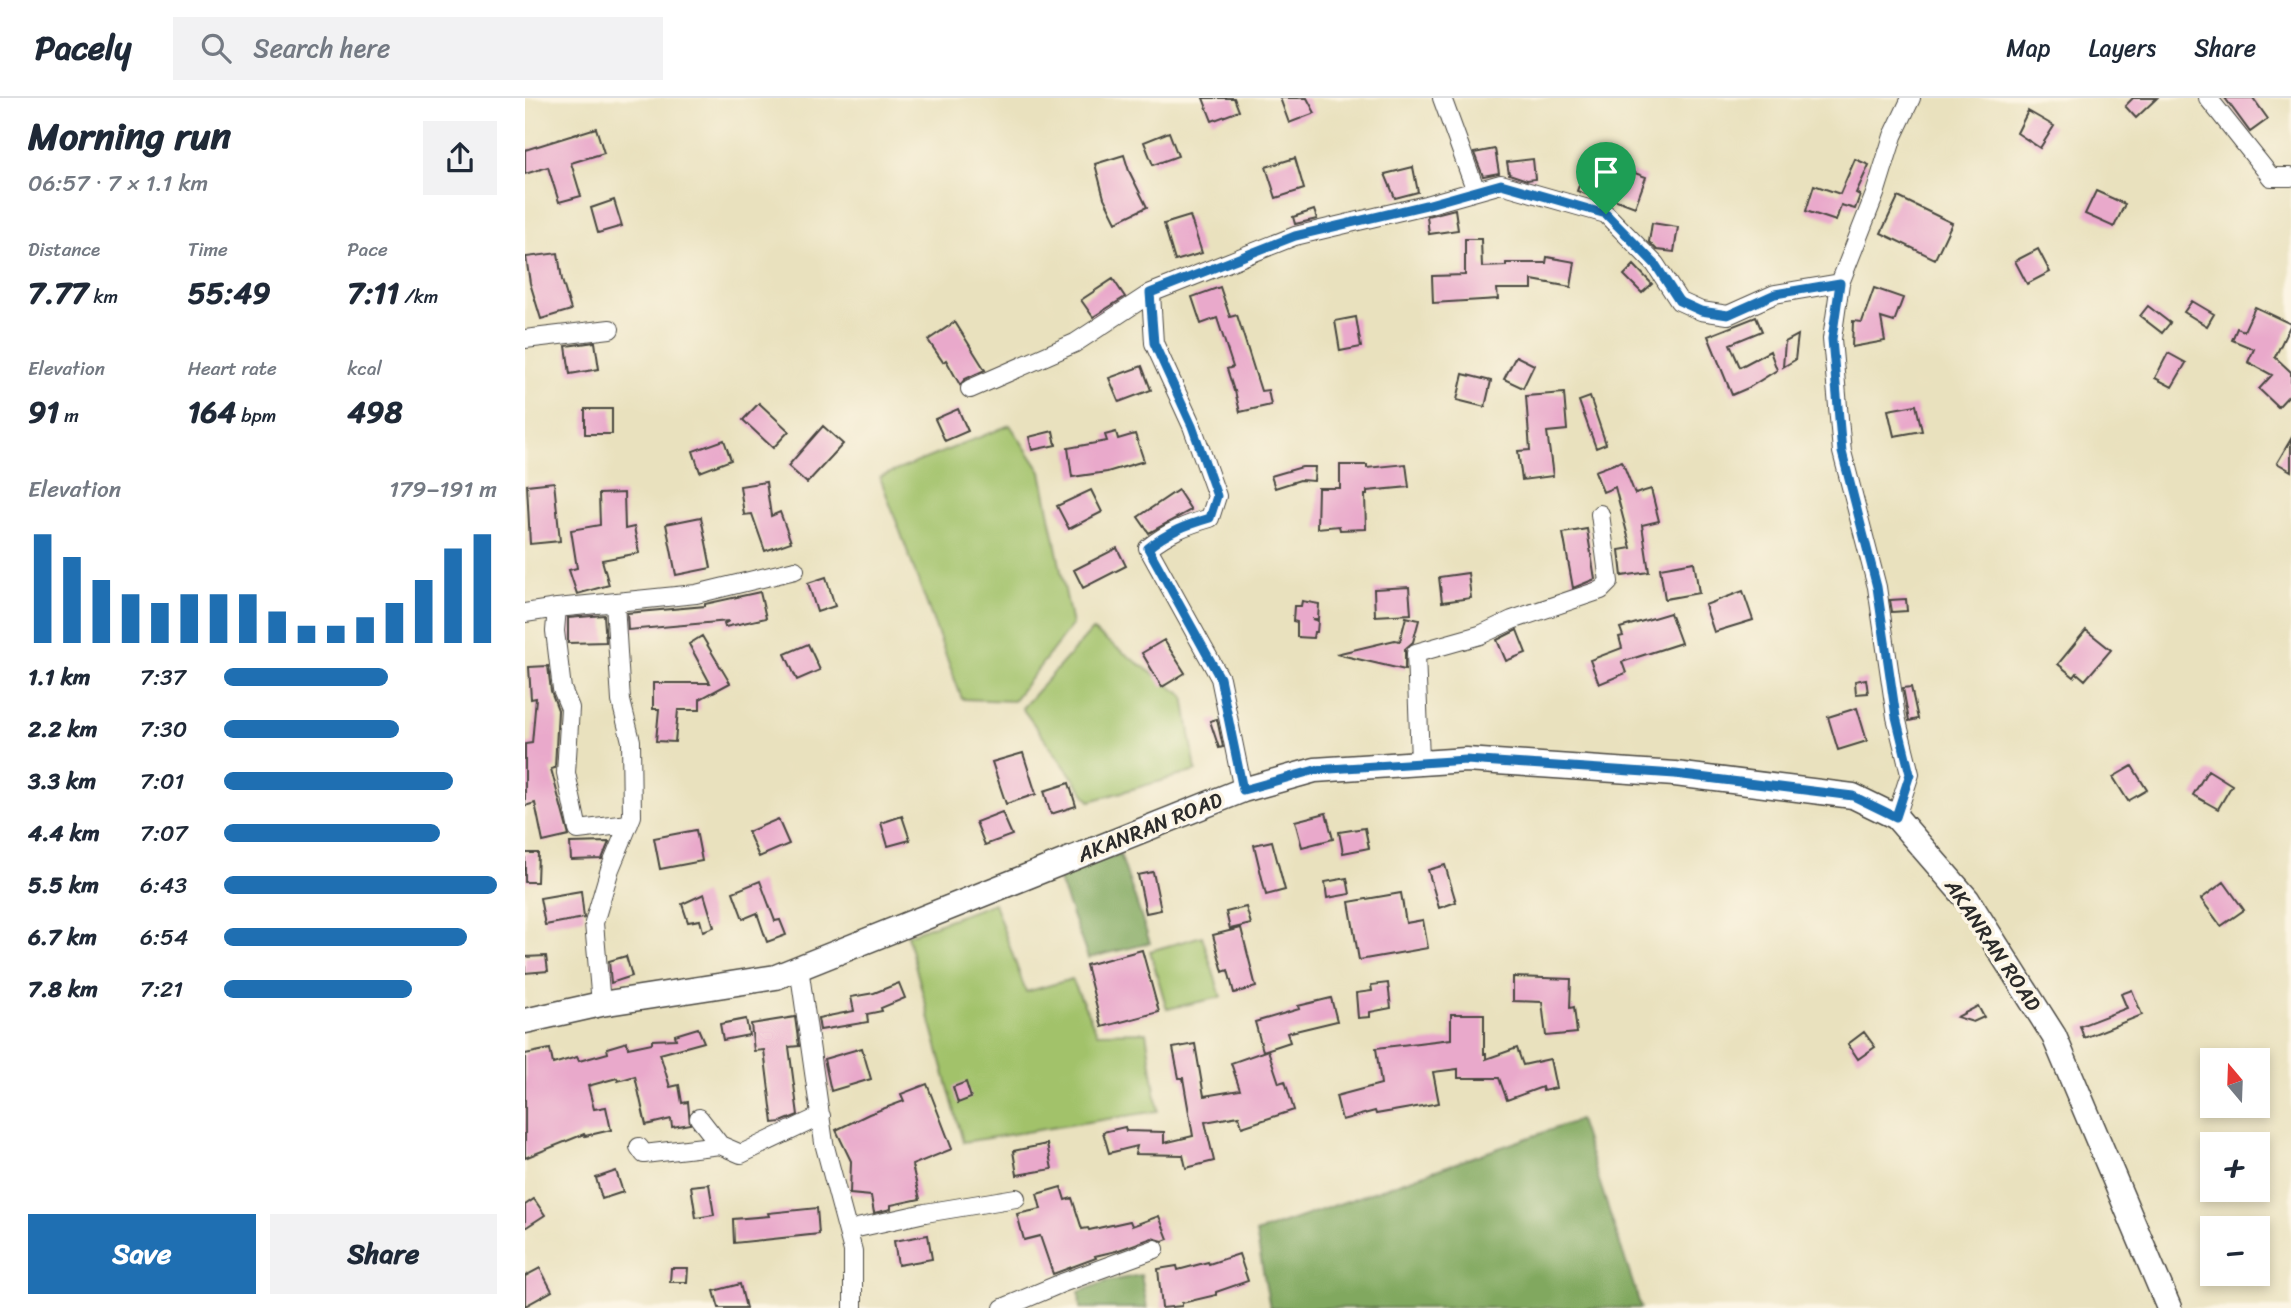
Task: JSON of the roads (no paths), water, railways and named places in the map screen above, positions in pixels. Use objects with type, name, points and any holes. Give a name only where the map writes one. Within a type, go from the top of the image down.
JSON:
[{"type":"main road","name":"AKANRAN ROAD","points":[[525,1021],[601,1004],[775,976],[1243,790],[1315,770],[1466,760],[1675,774],[1853,796],[1896,817],[1967,899],[2054,1036],[2169,1308]]},
{"type":"street","points":[[1442,98],[1476,191]]},
{"type":"street","points":[[1896,817],[1910,774],[1896,717],[1877,587],[1842,452],[1832,339],[1840,283],[1875,194],[1893,136],[1911,98]]},
{"type":"street","points":[[2208,98],[2271,177],[2291,177]]},
{"type":"street","points":[[970,389],[1075,343],[1150,293],[1295,236],[1501,184],[1606,214],[1655,264],[1679,301],[1701,311],[1728,315],[1775,294],[1840,283]]},
{"type":"street","points":[[1150,293],[1154,343],[1192,426],[1217,496],[1210,518],[1182,526],[1148,548],[1220,678],[1243,790]]},
{"type":"street","points":[[525,339],[610,329]]},
{"type":"street","points":[[1420,761],[1416,653],[1480,635],[1512,620],[1601,590],[1609,582],[1604,528],[1600,514]]},
{"type":"street","points":[[525,613],[696,594],[795,570]]},
{"type":"street","points":[[601,1004],[594,923],[610,869],[632,817],[631,741],[621,701],[615,603]]},
{"type":"street","points":[[557,608],[555,631],[562,689],[570,708],[566,773],[578,830],[629,824]]},
{"type":"street","points":[[799,967],[824,1143],[853,1251],[853,1308]]},
{"type":"street","points":[[699,1118],[720,1144],[741,1154],[821,1116]]},
{"type":"street","points":[[639,1147],[644,1154],[720,1144]]},
{"type":"street","points":[[848,1230],[925,1213],[1016,1198]]},
{"type":"street","points":[[1003,1308],[1155,1249]]}]
